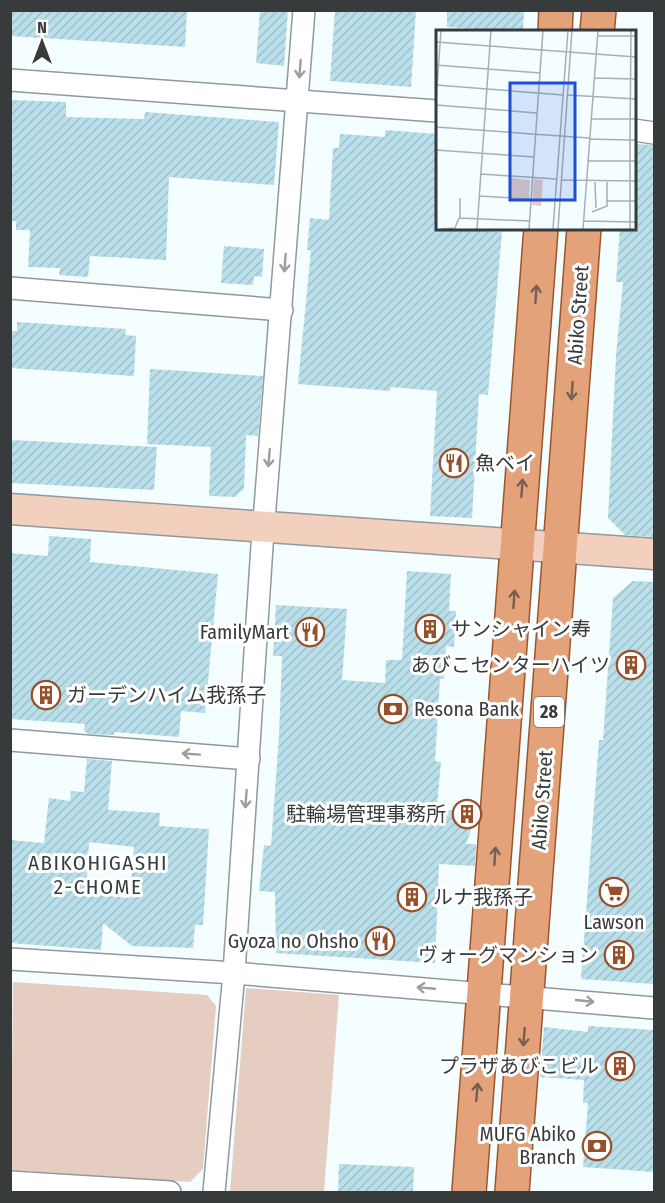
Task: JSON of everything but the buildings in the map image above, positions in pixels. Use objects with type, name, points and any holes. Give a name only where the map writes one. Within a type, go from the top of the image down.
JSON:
[{"type":"main road","points":[[555,30],[556,10]]},
{"type":"main road","points":[[597,30],[599,10]]},
{"type":"main road","name":"28","points":[[469,1192],[541,230]]},
{"type":"main road","name":"Abiko Street","points":[[512,1192],[584,230]]},
{"type":"street","points":[[214,1192],[234,973],[264,526],[304,10]]},
{"type":"street","points":[[10,80],[436,111]]},
{"type":"street","points":[[635,130],[654,133]]},
{"type":"street","points":[[10,288],[282,310]]},
{"type":"street","points":[[10,509],[264,526],[518,547],[654,554]]},
{"type":"street","points":[[10,740],[249,759]]},
{"type":"street","points":[[10,959],[234,973],[654,1008]]},
{"type":"street","points":[[10,1182],[170,1192]]},
{"type":"shaded area","points":[[13,982],[207,995],[216,1006],[203,1169],[190,1182],[11,1170]]},
{"type":"shaded area","points":[[246,988],[339,995],[324,1192],[230,1192]]},
{"type":"place","name":"魚ベイ","points":[[454,463]]},
{"type":"place","name":"サンシャイン寿","points":[[430,629]]},
{"type":"place","name":"FamilyMart","points":[[310,632]]},
{"type":"place","name":"あびこセンターハイツ","points":[[631,665]]},
{"type":"place","name":"ガーデンハイム我孫子","points":[[46,695]]},
{"type":"place","name":"Resona Bank","points":[[393,709]]},
{"type":"place","name":"駐輪場管理事務所","points":[[467,814]]},
{"type":"place","name":"Lawson","points":[[614,892]]},
{"type":"place","name":"ルナ我孫子","points":[[412,897]]},
{"type":"place","name":"Gyoza no Ohsho","points":[[380,941]]},
{"type":"place","name":"ヴォーグマンション","points":[[619,955]]},
{"type":"place","name":"プラザあびこビル","points":[[620,1066]]},
{"type":"place","name":"MUFG Abiko Branch","points":[[597,1146]]},
{"type":"district","name":"ABIKOHIGASHI 2-CHOME","points":[[98,875]]}]
